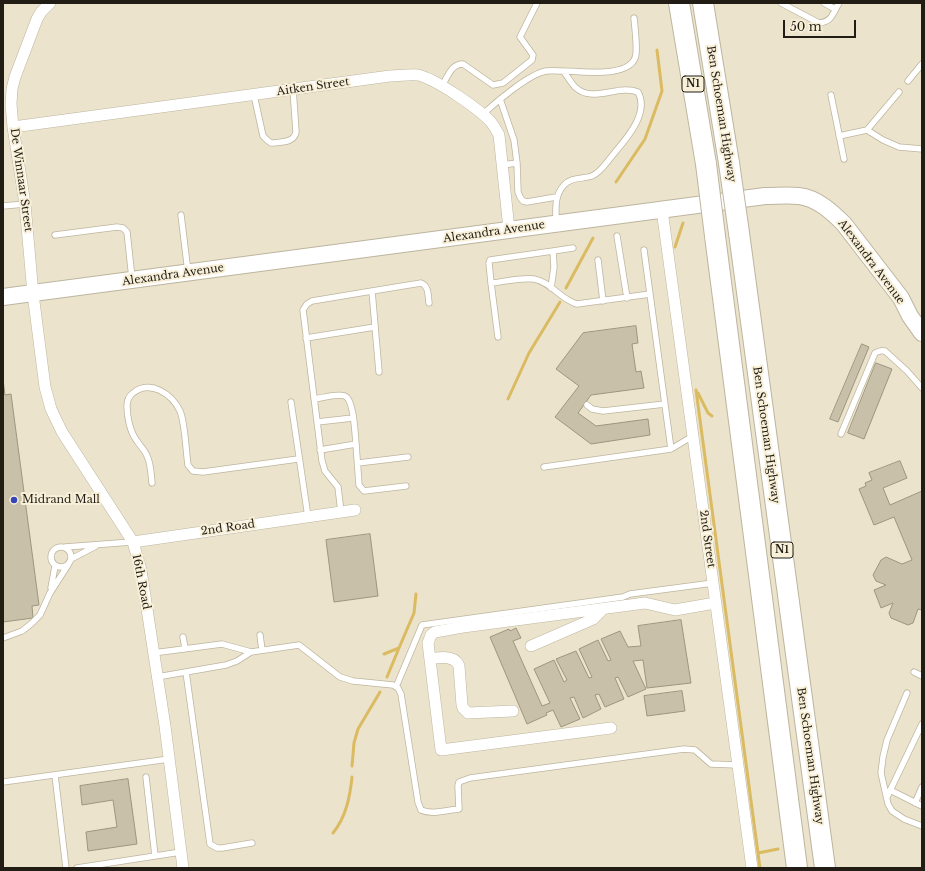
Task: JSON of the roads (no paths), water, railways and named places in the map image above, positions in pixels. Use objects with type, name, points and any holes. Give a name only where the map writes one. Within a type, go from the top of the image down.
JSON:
[{"type":"highway","name":"Ben Schoeman Highway","points":[[679,3],[706,164],[797,868]]},
{"type":"highway","name":"Ben Schoeman Highway","points":[[703,3],[729,162],[825,868]]},
{"type":"main road","name":"Alexandra Avenue","points":[[3,298],[509,229],[765,196],[800,196],[813,200],[834,214],[844,224],[901,298],[910,316],[922,333]]},
{"type":"main road","points":[[901,298],[916,311],[922,320]]},
{"type":"street","name":"De Winnaar Street","points":[[33,294],[25,204],[13,128],[12,97],[15,77],[37,19],[41,12],[50,3]]},
{"type":"street","name":"Aitken Street","points":[[13,128],[390,76],[411,75],[420,76],[442,86],[483,114],[499,135]]},
{"type":"street","points":[[499,135],[509,229]]},
{"type":"street","name":"2nd Street","points":[[662,210],[752,868]]},
{"type":"street","name":"16th Road","points":[[33,294],[45,387],[51,409],[62,432],[133,542],[141,570],[169,759],[183,868]]},
{"type":"street","name":"2nd Road","points":[[133,542],[355,510]]},
{"type":"street","points":[[611,728],[441,750],[428,643],[431,635],[435,632],[645,603],[675,610],[715,604]]},
{"type":"street","points":[[531,646],[593,619],[603,609]]},
{"type":"street","points":[[430,659],[442,657],[458,662],[462,705],[468,713],[512,712]]},
{"type":"lane","points":[[442,86],[453,67],[458,64],[464,64],[493,85],[498,85],[503,83],[532,60],[533,55],[520,37],[537,3]]},
{"type":"lane","points":[[781,3],[819,23],[826,22],[830,18],[838,3]]},
{"type":"lane","points":[[824,3],[835,9]]},
{"type":"lane","points":[[483,114],[500,99],[536,74],[545,71],[601,72],[623,69],[633,62],[636,55],[634,18]]},
{"type":"lane","points":[[908,81],[922,64]]},
{"type":"lane","points":[[556,223],[556,197],[565,184],[572,180],[592,176],[600,171],[626,139],[638,119],[642,98],[638,92],[631,89],[589,94],[581,92],[575,87],[564,72]]},
{"type":"lane","points":[[254,95],[263,136],[271,143],[291,140],[295,137],[296,132],[293,89]]},
{"type":"lane","points":[[839,136],[867,130],[899,92]]},
{"type":"lane","points":[[831,95],[844,159]]},
{"type":"lane","points":[[500,99],[513,133],[517,163],[518,192],[520,197],[523,201],[527,202],[556,197]]},
{"type":"lane","points":[[867,130],[883,140],[900,147],[922,149]]},
{"type":"lane","points":[[499,135],[513,133]]},
{"type":"lane","points":[[502,165],[517,163]]},
{"type":"lane","points":[[3,206],[25,204]]},
{"type":"lane","points":[[181,215],[188,273]]},
{"type":"lane","points":[[55,235],[117,227],[123,228],[127,232],[132,281]]},
{"type":"lane","points":[[618,236],[627,298]]},
{"type":"lane","points":[[498,337],[491,283],[490,260],[573,248]]},
{"type":"lane","points":[[644,250],[671,449]]},
{"type":"lane","points":[[551,288],[554,267],[553,251]]},
{"type":"lane","points":[[598,260],[603,301]]},
{"type":"lane","points":[[491,283],[535,279],[551,288],[570,302],[577,304],[650,294]]},
{"type":"lane","points":[[341,512],[338,487],[325,470],[322,461],[303,310],[307,304],[312,301],[421,283],[427,288],[429,303]]},
{"type":"lane","points":[[372,291],[379,372]]},
{"type":"lane","points":[[306,338],[375,327]]},
{"type":"lane","points":[[841,434],[876,352],[882,350],[885,351],[908,371],[922,388]]},
{"type":"lane","points":[[152,483],[150,463],[144,450],[137,442],[131,431],[127,406],[131,395],[138,389],[148,387],[159,390],[170,398],[180,412],[188,465],[193,471],[203,472],[298,459]]},
{"type":"lane","points":[[314,399],[339,396],[346,397],[351,405],[359,485],[364,491],[406,486]]},
{"type":"lane","points":[[291,402],[298,459],[308,517]]},
{"type":"lane","points":[[587,405],[592,409],[603,411],[665,404]]},
{"type":"lane","points":[[317,422],[353,418]]},
{"type":"lane","points":[[544,467],[671,449],[693,436]]},
{"type":"lane","points":[[320,450],[356,444]]},
{"type":"lane","points":[[358,463],[408,457]]},
{"type":"lane","name":"2nd Road","points":[[65,547],[133,542]]},
{"type":"lane","name":"2nd Road","points":[[71,559],[100,544]]},
{"type":"lane","points":[[3,638],[22,631],[40,615],[50,592],[68,565],[71,559],[70,552],[65,547],[58,547],[52,551],[50,557],[55,566],[62,567],[68,565]]},
{"type":"lane","points":[[50,592],[55,566]]},
{"type":"lane","points":[[396,687],[422,625],[713,583]]},
{"type":"lane","points":[[260,635],[262,650]]},
{"type":"lane","points":[[183,637],[185,648]]},
{"type":"lane","points":[[154,653],[222,644],[251,652]]},
{"type":"lane","points":[[157,677],[226,665],[237,661],[251,652],[299,645],[340,677],[353,681],[393,685],[401,694],[418,802],[421,810],[424,812],[459,809],[459,782],[470,778],[684,749],[695,750],[711,764],[737,765]]},
{"type":"lane","points":[[186,672],[210,844],[217,848],[222,848],[252,843]]},
{"type":"lane","points":[[914,672],[922,676]]},
{"type":"lane","points":[[907,693],[888,740],[883,757],[882,774],[890,808],[896,814],[922,826]]},
{"type":"lane","points":[[887,797],[922,724]]},
{"type":"lane","points":[[3,782],[169,759]]},
{"type":"lane","points":[[55,775],[66,868]]},
{"type":"lane","points":[[146,777],[155,856]]},
{"type":"lane","points":[[915,803],[922,787]]},
{"type":"lane","points":[[890,790],[922,806]]},
{"type":"lane","points":[[77,868],[181,852]]},
{"type":"waterway","points":[[616,182],[645,139],[662,91],[657,50]]},
{"type":"waterway","points":[[675,247],[683,223]]},
{"type":"waterway","points":[[566,288],[593,238]]},
{"type":"waterway","points":[[508,399],[529,353],[560,302]]},
{"type":"waterway","points":[[696,390],[760,868]]},
{"type":"waterway","points":[[698,393],[708,413],[712,416]]},
{"type":"waterway","points":[[384,654],[399,648],[414,613],[416,594]]},
{"type":"waterway","points":[[387,677],[399,648]]},
{"type":"waterway","points":[[352,766],[354,743],[358,729],[380,692]]},
{"type":"waterway","points":[[333,833],[347,806],[352,777]]},
{"type":"waterway","points":[[758,853],[778,849]]},
{"type":"place","name":"Midrand Mall","points":[[14,500]]}]
